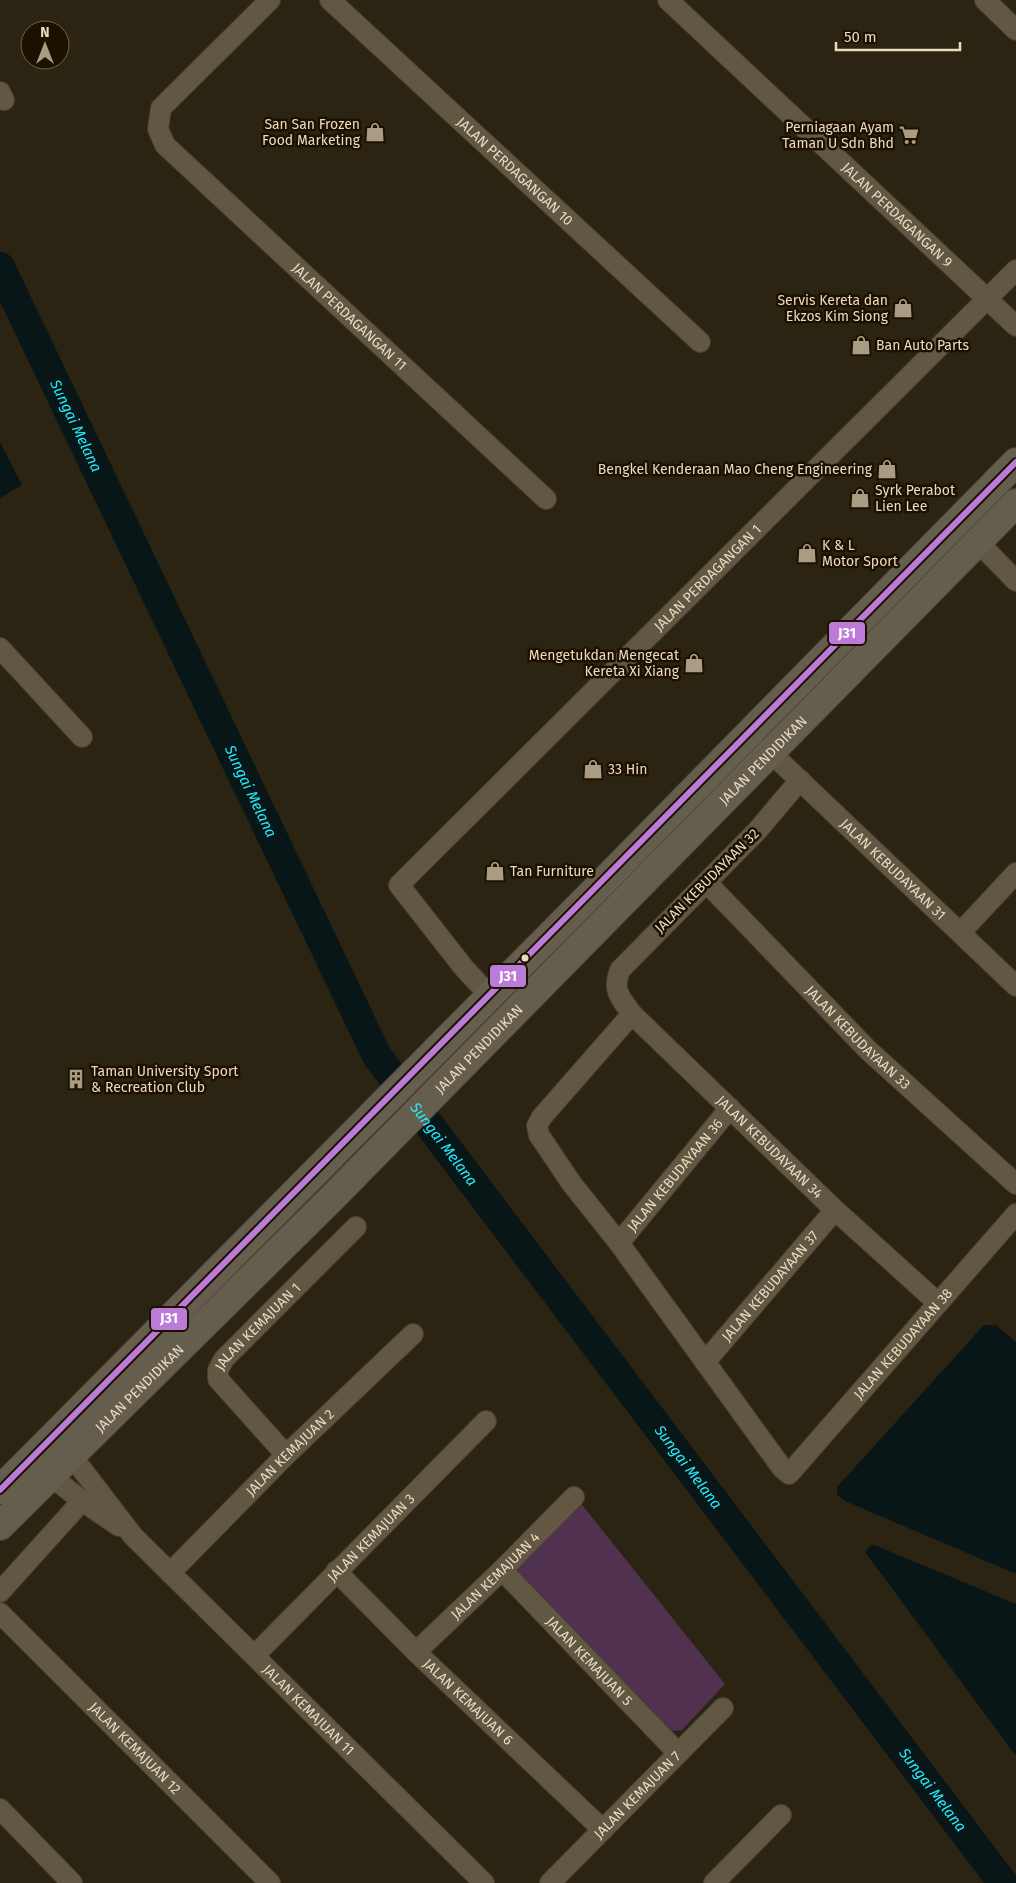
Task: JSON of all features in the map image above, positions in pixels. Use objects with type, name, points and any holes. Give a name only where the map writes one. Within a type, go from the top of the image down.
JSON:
[{"type":"main road","name":"JALAN PENDIDIKAN","points":[[0,1490],[1016,462]]},
{"type":"main road","name":"JALAN PENDIDIKAN","points":[[0,1526],[333,1197],[1016,503]]},
{"type":"street","name":"JALAN PERDAGANGAN 11","points":[[270,0],[160,108],[158,129],[165,145],[546,499]]},
{"type":"street","name":"JALAN PERDAGANGAN 10","points":[[330,0],[700,342]]},
{"type":"street","name":"JALAN PERDAGANGAN 9","points":[[668,0],[1016,326]]},
{"type":"street","points":[[985,0],[1016,30]]},
{"type":"street","name":"JALAN PERDAGANGAN 1","points":[[490,996],[464,968],[399,885],[1016,270]]},
{"type":"street","points":[[977,541],[1016,581]]},
{"type":"street","points":[[0,648],[82,737]]},
{"type":"street","name":"JALAN KEBUDAYAAN 31","points":[[770,752],[1016,986]]},
{"type":"street","name":"JALAN KEBUDAYAAN 32","points":[[616,982],[620,970],[757,831],[800,780]]},
{"type":"street","points":[[961,932],[1016,873]]},
{"type":"street","name":"JALAN KEBUDAYAAN 33","points":[[707,883],[868,1050],[1016,1184]]},
{"type":"street","name":"JALAN KEBUDAYAAN 34","points":[[616,982],[618,994],[632,1014],[835,1210],[938,1303]]},
{"type":"street","points":[[632,1014],[541,1118],[537,1126],[539,1135],[572,1184],[619,1242],[706,1362]]},
{"type":"street","name":"JALAN KEBUDAYAAN 36","points":[[619,1242],[730,1108]]},
{"type":"street","name":"JALAN KEBUDAYAAN 37","points":[[706,1362],[835,1210]]},
{"type":"street","name":"JALAN KEBUDAYAAN 38","points":[[706,1362],[782,1468],[789,1474],[1016,1214]]},
{"type":"street","name":"JALAN KEMAJUAN 1","points":[[286,1455],[218,1379],[218,1370],[224,1359],[356,1227]]},
{"type":"street","name":"JALAN KEMAJUAN 2","points":[[170,1573],[286,1455],[413,1334]]},
{"type":"street","name":"JALAN KEMAJUAN 3","points":[[255,1655],[486,1421]]},
{"type":"street","name":"JALAN KEMAJUAN 11","points":[[71,1455],[133,1536],[238,1642],[255,1655],[484,1883]]},
{"type":"street","name":"JALAN KEMAJUAN 11","points":[[51,1476],[82,1501],[133,1536]]},
{"type":"street","name":"JALAN KEMAJUAN 4","points":[[416,1652],[502,1570],[574,1497]]},
{"type":"street","points":[[0,1592],[82,1501]]},
{"type":"street","name":"JALAN KEMAJUAN 5","points":[[502,1570],[678,1753]]},
{"type":"street","name":"JALAN KEMAJUAN 6","points":[[336,1571],[416,1652],[603,1830]]},
{"type":"street","name":"JALAN KEMAJUAN 12","points":[[0,1613],[270,1883]]},
{"type":"street","name":"JALAN KEMAJUAN 7","points":[[550,1883],[723,1708]]},
{"type":"street","points":[[0,1809],[72,1883]]},
{"type":"street","points":[[714,1883],[781,1815]]},
{"type":"shaded area","points":[[0,442],[22,485],[0,498]]},
{"type":"shaded area","points":[[984,1325],[996,1325],[1016,1342],[1016,1574],[845,1501],[837,1495],[837,1487]]},
{"type":"shaded area","points":[[579,1501],[725,1684],[682,1730],[671,1731],[517,1574],[518,1562]]},
{"type":"shaded area","points":[[872,1544],[1016,1604],[1016,1756],[865,1552]]},
{"type":"waterway","name":"Sungai Melana","points":[[0,267],[377,1056],[1003,1883]]},
{"type":"transit line","name":"J31","points":[[0,1490],[1016,462]]},
{"type":"place","name":"San San Frozen Food Marketing","points":[[375,132]]},
{"type":"place","name":"Perniagaan Ayam Taman U Sdn Bhd","points":[[909,135]]},
{"type":"place","name":"Servis Kereta dan Ekzos Kim Siong","points":[[903,308]]},
{"type":"place","name":"Ban Auto Parts","points":[[861,345]]},
{"type":"place","name":"Bengkel Kenderaan Mao Cheng Engineering","points":[[887,469]]},
{"type":"place","name":"Syrk Perabot Lien Lee","points":[[860,498]]},
{"type":"place","name":"K & L Motor Sport","points":[[807,553]]},
{"type":"place","name":"Mengetukdan Mengecat Kereta Xi Xiang","points":[[694,663]]},
{"type":"place","name":"33 Hin","points":[[593,769]]},
{"type":"place","name":"Tan Furniture","points":[[495,871]]},
{"type":"place","name":"Taman University Sport & Recreation Club","points":[[76,1079]]}]
